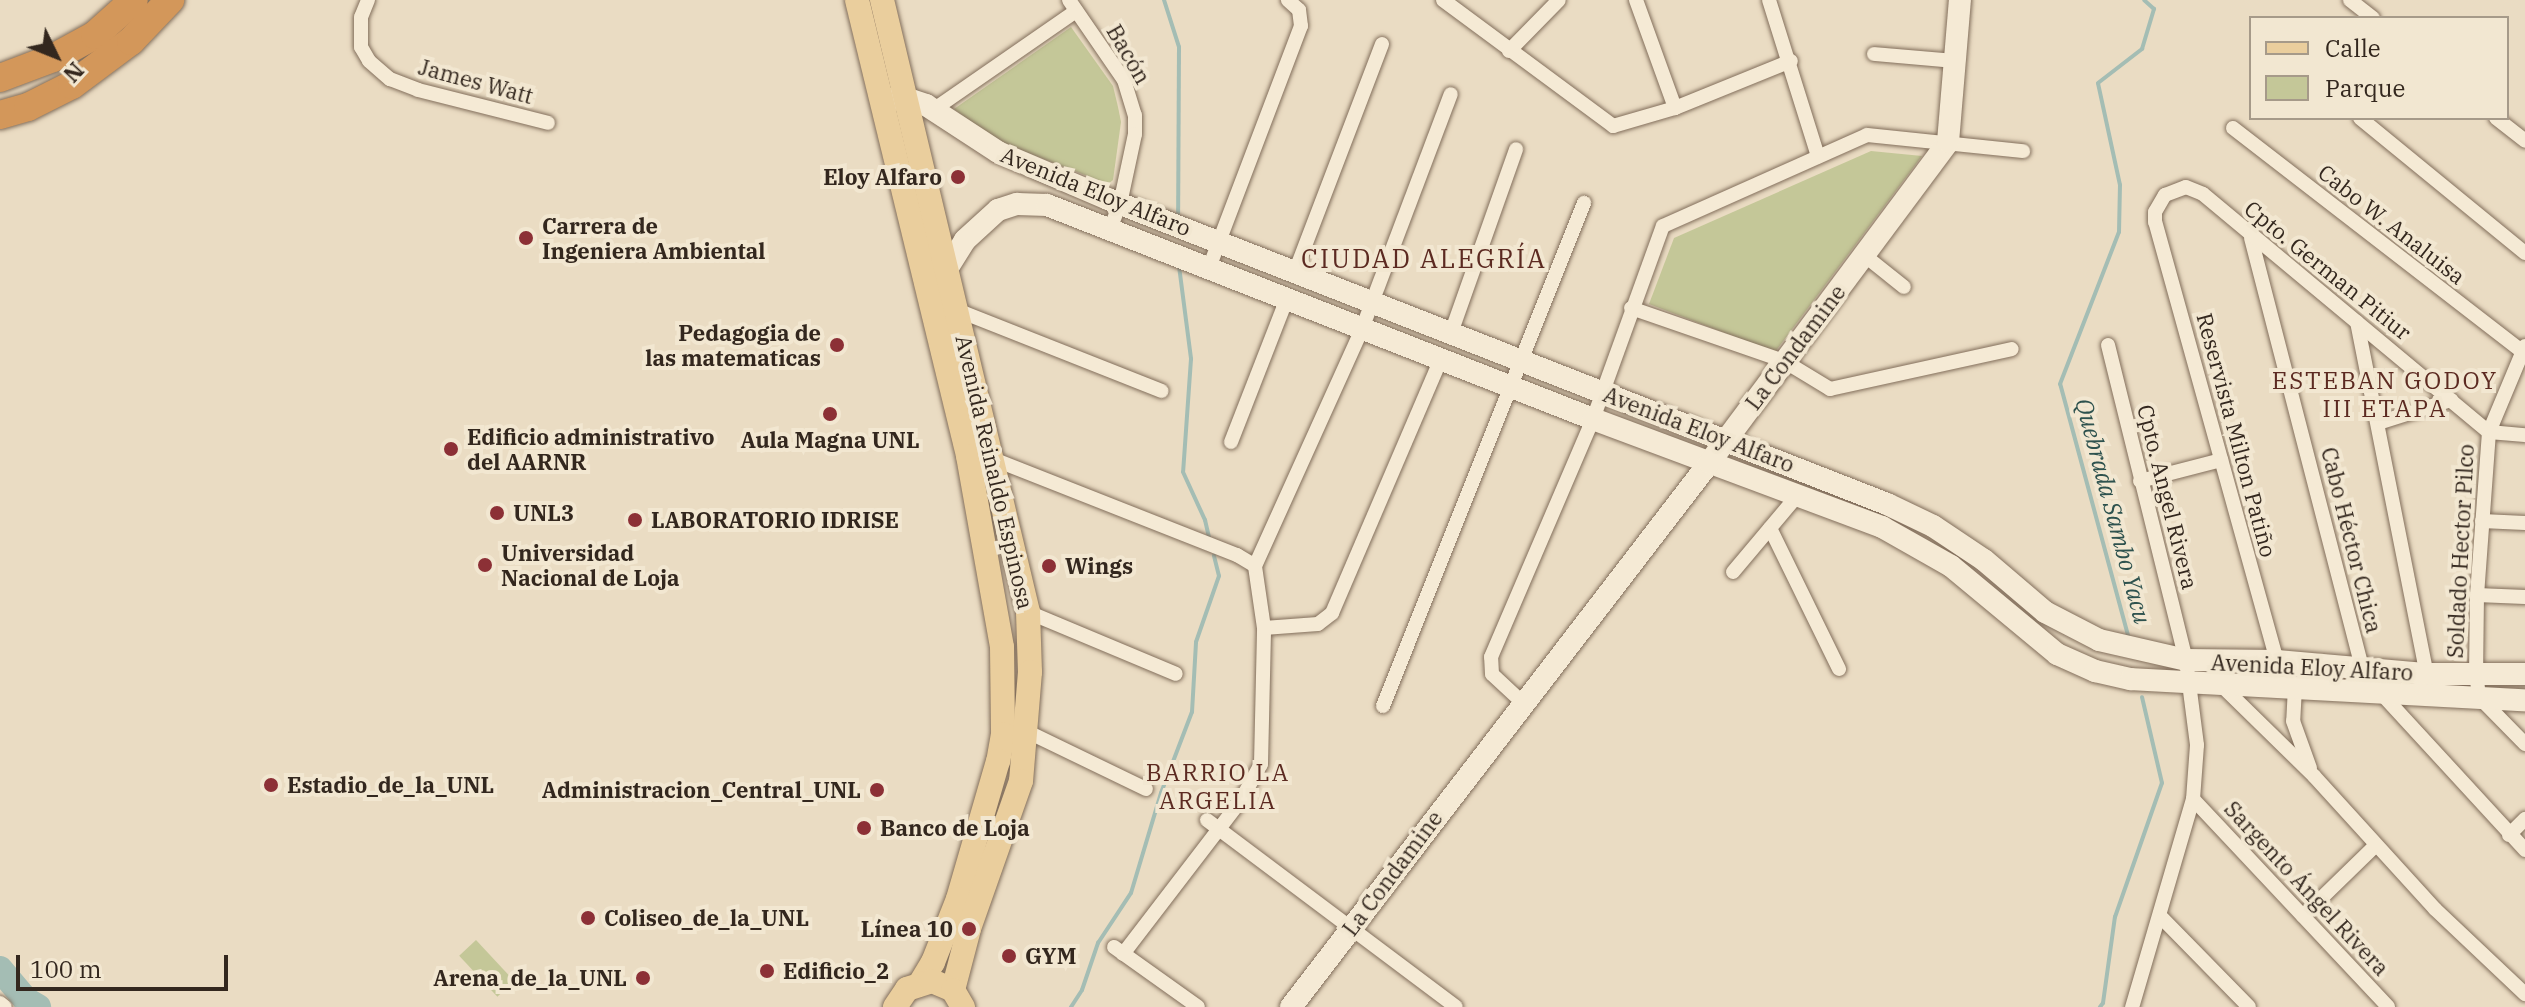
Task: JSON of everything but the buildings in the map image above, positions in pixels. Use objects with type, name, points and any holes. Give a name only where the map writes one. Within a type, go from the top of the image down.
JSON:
[{"type":"highway","points":[[0,78],[53,58],[95,35],[134,0]]},
{"type":"highway","points":[[0,115],[28,107],[72,85],[131,41],[170,0]]},
{"type":"main road","name":"Avenida Reinaldo Espinosa","points":[[857,0],[968,456],[998,613],[1003,734],[958,899],[933,962],[921,982],[903,993],[895,1007]]},
{"type":"main road","name":"Avenida Reinaldo Espinosa","points":[[882,0],[1028,612],[1028,732],[1018,792],[969,929],[958,999]]},
{"type":"main road","points":[[921,982],[938,982],[958,999]]},
{"type":"street","name":"James Watt","points":[[368,0],[361,17],[361,47],[369,61],[390,79],[418,90],[548,123]]},
{"type":"street","points":[[1209,268],[1301,26],[1299,10],[1288,0]]},
{"type":"street","points":[[1443,0],[1613,126],[1675,108],[1791,61]]},
{"type":"street","points":[[1509,51],[1559,0]]},
{"type":"street","points":[[1636,0],[1675,108]]},
{"type":"street","points":[[1769,0],[1791,61],[1818,156]]},
{"type":"street","points":[[1948,142],[1960,0]]},
{"type":"street","points":[[2350,0],[2370,16]]},
{"type":"street","points":[[933,110],[1073,5]]},
{"type":"street","name":"Bacón","points":[[1073,5],[1124,80],[1135,115],[1135,134],[1120,204],[1110,229]]},
{"type":"street","points":[[1295,272],[1382,44]]},
{"type":"street","points":[[1874,54],[1954,61]]},
{"type":"street","points":[[1198,1007],[1118,950],[1213,824],[1241,800],[1261,764],[1264,628],[1255,566],[1362,329],[1451,94]]},
{"type":"street","name":"Avenida Eloy Alfaro","points":[[881,99],[908,99],[933,110],[998,152],[1120,204],[1899,509],[1933,526],[1984,560],[2045,612],[2071,627],[2131,651],[2186,660],[2277,661],[2427,674],[2525,674]]},
{"type":"street","points":[[2362,120],[2525,253]]},
{"type":"street","points":[[2499,120],[2525,141]]},
{"type":"street","name":"Cabo W. Analuisa","points":[[2233,128],[2524,351]]},
{"type":"street","points":[[1522,702],[1492,674],[1491,657],[1593,419],[1631,308],[1660,231],[1666,223],[1872,135],[2023,151]]},
{"type":"street","name":"La Condamine","points":[[1291,1007],[1522,702],[1709,463],[1948,142]]},
{"type":"street","points":[[1451,333],[1516,149]]},
{"type":"street","name":"Cpto. German Pitiur","points":[[2155,222],[2155,212],[2165,195],[2186,187],[2203,194],[2489,432]]},
{"type":"street","points":[[1383,706],[1584,203]]},
{"type":"street","name":"Avenida Eloy Alfaro","points":[[947,269],[965,240],[998,210],[1017,204],[1047,205],[1917,544],[1967,579],[2057,654],[2095,671],[2131,679],[2525,700]]},
{"type":"street","name":"Reservista Milton Patiño","points":[[2155,222],[2277,661]]},
{"type":"street","name":"Cabo Héctor Chica","points":[[2251,237],[2362,667]]},
{"type":"street","points":[[1864,255],[1904,287]]},
{"type":"street","points":[[1231,442],[1287,298]]},
{"type":"street","points":[[1631,308],[1784,361],[1830,389],[2012,349]]},
{"type":"street","points":[[957,310],[1162,391]]},
{"type":"street","points":[[2357,322],[2427,674]]},
{"type":"street","name":"Cpto. Angel Rivera","points":[[2108,345],[2186,660],[2197,745],[2193,799],[2132,1007]]},
{"type":"street","name":"Soldado Hector Pilco","points":[[2479,697],[2476,672],[2477,595],[2489,432],[2524,351]]},
{"type":"street","points":[[1264,628],[1318,624],[1332,613],[1441,359]]},
{"type":"street","points":[[2378,423],[2451,400]]},
{"type":"street","points":[[2489,432],[2525,435]]},
{"type":"street","points":[[968,456],[992,458],[1237,555],[1255,566]]},
{"type":"street","points":[[2140,481],[2221,460]]},
{"type":"street","points":[[1733,572],[1797,496]]},
{"type":"street","points":[[2482,521],[2525,523]]},
{"type":"street","points":[[1770,528],[1839,669]]},
{"type":"street","points":[[1967,579],[1984,560]]},
{"type":"street","points":[[2477,595],[2525,597]]},
{"type":"street","points":[[1028,612],[1176,674]]},
{"type":"street","points":[[2220,684],[2314,776],[2375,846],[2525,994]]},
{"type":"street","points":[[2295,687],[2293,721],[2314,776]]},
{"type":"street","points":[[2379,691],[2525,850]]},
{"type":"street","points":[[2479,697],[2525,744]]},
{"type":"street","points":[[1028,732],[1146,789]]},
{"type":"street","name":"Sargento Ángel Rivera","points":[[2193,799],[2388,1007]]},
{"type":"street","points":[[2509,835],[2525,819]]},
{"type":"street","points":[[1213,824],[1456,1007]]},
{"type":"street","points":[[2303,916],[2375,846]]},
{"type":"street","points":[[2160,916],[2249,1007]]},
{"type":"street","points":[[0,1003],[5,1007]]},
{"type":"green space","points":[[1071,27],[1113,86],[1118,107],[1121,122],[1113,180],[1108,184],[995,140],[954,109]]},
{"type":"green space","points":[[1871,151],[1922,156],[1775,352],[1649,304],[1674,238]]},
{"type":"green space","points":[[476,940],[514,981],[497,997],[459,956]]},
{"type":"waterway","points":[[1164,0],[1179,47],[1178,213]]},
{"type":"waterway","name":"Quebrada Sambo Yacu","points":[[2129,639],[2060,384],[2119,232],[2120,185],[2098,83],[2142,49],[2154,9],[2144,0]]},
{"type":"waterway","points":[[1179,266],[1191,359],[1183,472],[1205,520],[1209,538]]},
{"type":"waterway","points":[[1071,1007],[1082,990],[1098,943],[1131,893],[1161,793],[1192,712],[1196,642],[1219,576],[1214,556]]},
{"type":"waterway","name":"Quebrada Sambo Yacu","points":[[2100,1007],[2115,917],[2162,783],[2142,697]]},
{"type":"waterway","points":[[0,969],[26,1000],[38,1007]]},
{"type":"place","name":"Eloy Alfaro","points":[[958,177]]},
{"type":"place","name":"Carrera de Ingeniera Ambiental","points":[[526,238]]},
{"type":"place","name":"Pedagogia de las matematicas","points":[[837,345]]},
{"type":"place","name":"Aula Magna UNL","points":[[830,414]]},
{"type":"place","name":"Edificio administrativo del AARNR","points":[[451,449]]},
{"type":"place","name":"UNL3","points":[[497,513]]},
{"type":"place","name":"LABORATORIO IDRISE","points":[[635,520]]},
{"type":"place","name":"Universidad Nacional de Loja","points":[[485,565]]},
{"type":"place","name":"Wings","points":[[1049,566]]},
{"type":"place","name":"Estadio_de_la_UNL","points":[[271,785]]},
{"type":"place","name":"Administracion_Central_UNL","points":[[877,790]]},
{"type":"place","name":"Banco de Loja","points":[[864,828]]},
{"type":"place","name":"Coliseo_de_la_UNL","points":[[588,918]]},
{"type":"place","name":"Línea 10","points":[[969,929]]},
{"type":"place","name":"GYM","points":[[1009,956]]},
{"type":"place","name":"Edificio_2","points":[[767,971]]},
{"type":"place","name":"Arena_de_la_UNL","points":[[643,978]]},
{"type":"district","name":"CIUDAD ALEGRÍA","points":[[1424,259]]},
{"type":"district","name":"ESTEBAN GODOY III ETAPA","points":[[2385,395]]},
{"type":"district","name":"BARRIO LA ARGELIA","points":[[1218,787]]}]
